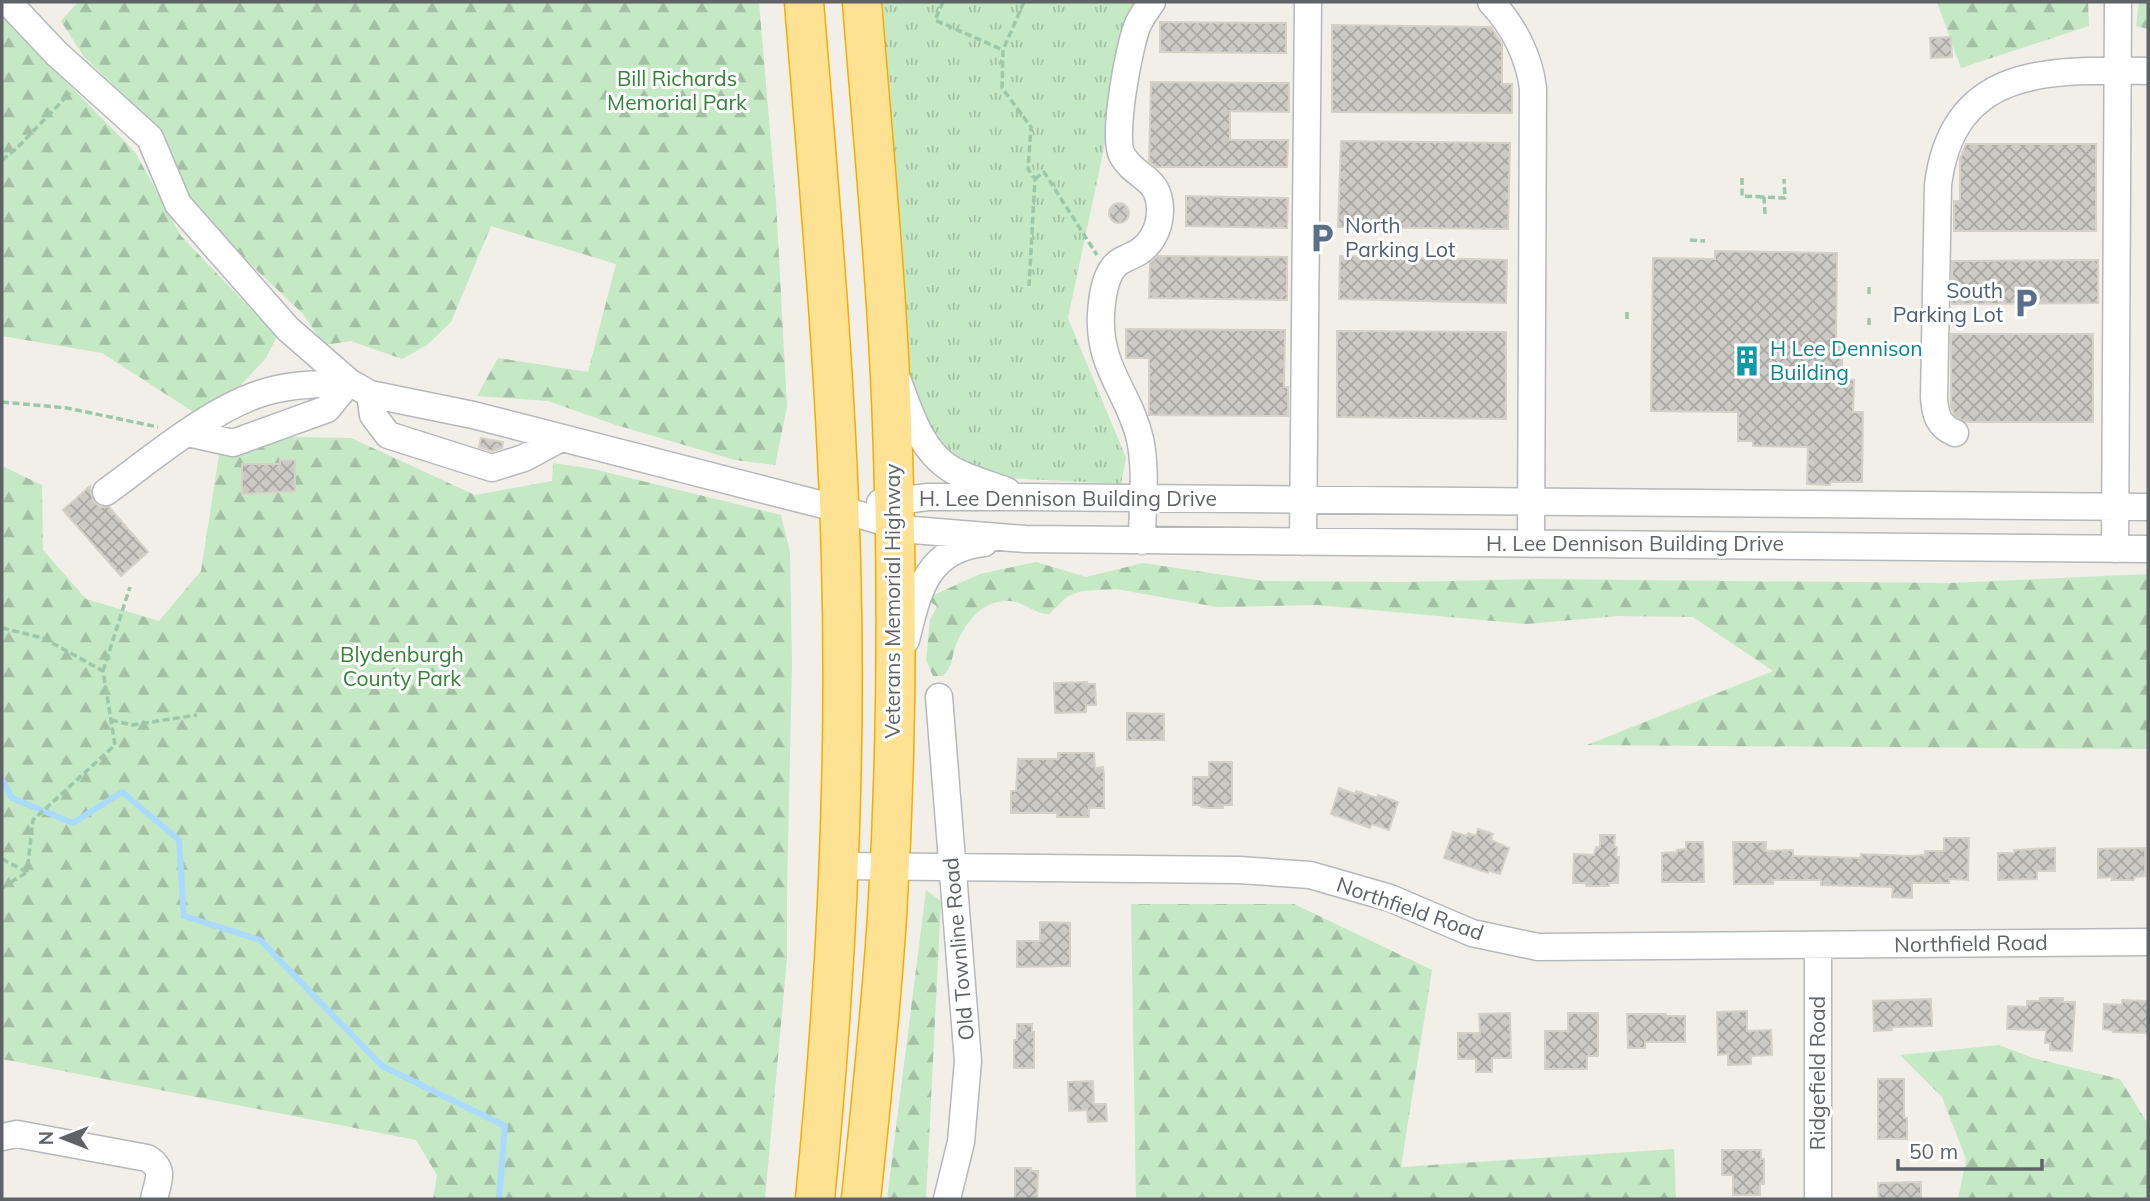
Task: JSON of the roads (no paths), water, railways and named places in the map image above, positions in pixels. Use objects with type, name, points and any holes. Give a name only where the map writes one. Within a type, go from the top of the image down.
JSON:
[{"type":"highway","points":[[804,2],[830,339],[839,509],[842,635],[840,866],[834,987],[815,1199]]},
{"type":"highway","name":"Veterans Memorial Highway","points":[[861,1199],[883,979],[890,867],[895,682],[894,513],[889,357],[862,2]]},
{"type":"street","points":[[8,2],[56,53],[150,138],[178,204],[288,329],[360,388],[373,415],[388,435],[492,468],[524,458],[561,438]]},
{"type":"street","points":[[1142,541],[1140,441],[1133,418],[1107,362],[1102,343],[1101,313],[1109,274],[1121,260],[1139,252],[1152,239],[1157,231],[1160,214],[1158,195],[1150,181],[1126,161],[1119,145],[1119,124],[1131,48],[1138,24],[1152,2]]},
{"type":"street","points":[[1303,542],[1308,2]]},
{"type":"street","points":[[1491,2],[1502,13],[1519,41],[1533,88],[1531,544]]},
{"type":"street","points":[[2115,549],[2118,2]]},
{"type":"street","points":[[1955,433],[1939,422],[1934,407],[1937,200],[1940,169],[1954,128],[1971,107],[1992,91],[2022,79],[2053,72],[2148,71]]},
{"type":"street","points":[[889,357],[917,429],[936,456],[944,464],[964,475],[1026,497]]},
{"type":"street","points":[[106,492],[221,412],[258,394],[296,386],[360,388],[839,509]]},
{"type":"street","points":[[188,433],[233,443],[327,409],[360,388]]},
{"type":"street","points":[[434,450],[430,435],[432,420],[443,409]]},
{"type":"street","name":"H. Lee Dennison Building Drive","points":[[894,513],[928,497],[2148,507]]},
{"type":"street","points":[[1769,545],[1770,503]]},
{"type":"street","name":"H. Lee Dennison Building Drive","points":[[839,509],[894,513],[927,533],[1025,540],[2148,549]]},
{"type":"street","points":[[895,682],[920,589],[937,563],[954,551],[970,545],[1025,540]]},
{"type":"street","name":"Old Townline Road","points":[[939,697],[968,1061],[961,1142],[947,1199]]},
{"type":"street","name":"Northfield Road","points":[[840,866],[1239,870],[1310,875],[1390,898],[1472,933],[1538,947],[2148,942]]},
{"type":"street","name":"Ridgefield Road","points":[[1818,946],[1818,1199]]},
{"type":"street","points":[[2,1137],[17,1133],[147,1158],[156,1163],[160,1171],[154,1199]]},
{"type":"waterway","points":[[2,780],[12,798],[73,823],[122,792],[179,840],[184,916],[260,940],[382,1066],[505,1126],[499,1199]]},
{"type":"place","name":"North Parking Lot","points":[[1322,238]]},
{"type":"place","name":"South Parking Lot","points":[[2026,303]]},
{"type":"place","name":"H Lee Dennison Building","points":[[1747,361]]},
{"type":"park label","name":"Bill Richards Memorial Park","points":[[677,91]]},
{"type":"park label","name":"Blydenburgh County Park","points":[[402,667]]}]
